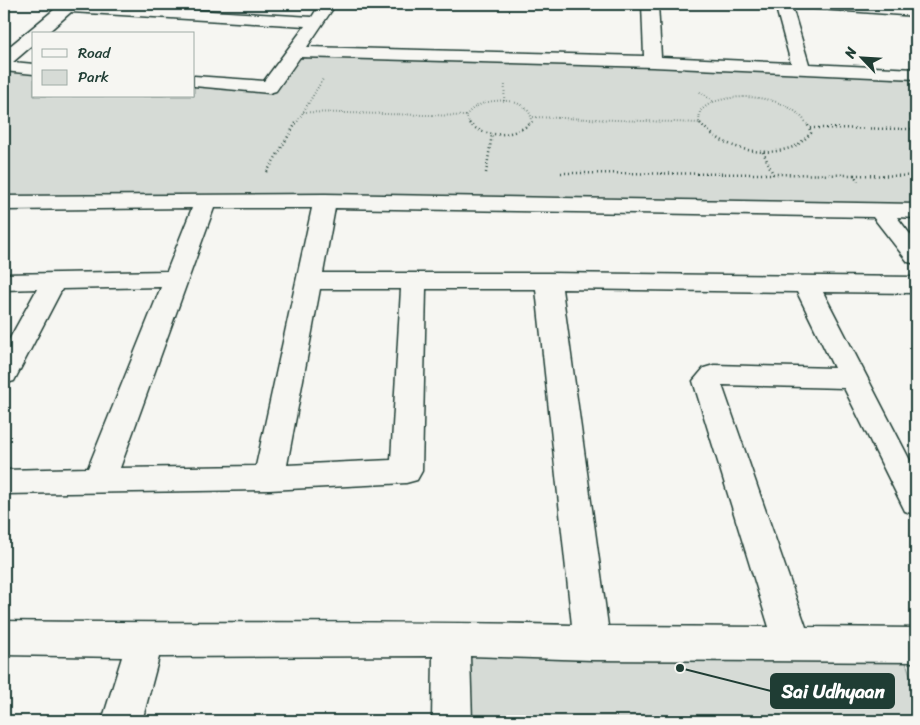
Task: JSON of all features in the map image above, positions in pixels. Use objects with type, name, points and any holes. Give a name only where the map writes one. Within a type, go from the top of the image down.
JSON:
[{"type":"street","points":[[195,81],[269,87],[296,52],[328,4]]},
{"type":"street","points":[[645,4],[653,62]]},
{"type":"street","points":[[783,4],[802,70]]},
{"type":"street","points":[[797,4],[916,11]]},
{"type":"street","points":[[37,32],[69,6],[185,9],[316,22]]},
{"type":"street","points":[[4,60],[32,37]]},
{"type":"street","points":[[296,52],[653,62],[916,74]]},
{"type":"street","points":[[4,66],[32,69]]},
{"type":"street","points":[[99,481],[206,201]]},
{"type":"street","points":[[269,478],[325,201]]},
{"type":"street","points":[[4,203],[325,201],[916,211]]},
{"type":"street","points":[[880,210],[916,257]]},
{"type":"street","points":[[4,282],[176,279]]},
{"type":"street","points":[[308,281],[548,281],[916,285]]},
{"type":"street","points":[[4,482],[269,478],[406,472],[414,281]]},
{"type":"street","points":[[548,281],[592,643]]},
{"type":"street","points":[[4,374],[53,282]]},
{"type":"street","points":[[806,284],[914,490]]},
{"type":"street","points":[[793,644],[707,381],[714,375],[854,378]]},
{"type":"street","points":[[4,638],[145,640],[451,639],[592,643],[916,645]]},
{"type":"street","points":[[451,639],[452,721]]},
{"type":"street","points":[[122,721],[145,640]]},
{"type":"path","points":[[266,172],[326,74]]},
{"type":"path","points":[[504,101],[506,76]]},
{"type":"path","points":[[738,97],[763,99],[781,104],[803,116],[810,128],[811,133],[805,142],[793,148],[763,152],[748,150],[721,142],[707,134],[698,118],[700,111],[714,102],[738,97]]},
{"type":"path","points":[[493,101],[504,101],[530,111],[533,117],[532,122],[521,130],[512,133],[492,134],[483,132],[470,125],[466,116],[468,111],[474,106],[493,101]]},
{"type":"path","points":[[303,112],[466,116]]},
{"type":"path","points":[[533,117],[700,123]]},
{"type":"path","points":[[810,128],[916,130]]},
{"type":"path","points":[[486,173],[492,134]]},
{"type":"path","points":[[854,176],[916,176]]},
{"type":"green space","points":[[296,52],[916,74],[916,211],[4,201],[4,69],[32,71],[32,98],[195,98],[195,82],[269,87]]},
{"type":"green space","points":[[451,639],[900,645],[916,692],[916,721],[452,721]]},
{"type":"place","name":"Sai Udhyaan","points":[[680,668]]}]
